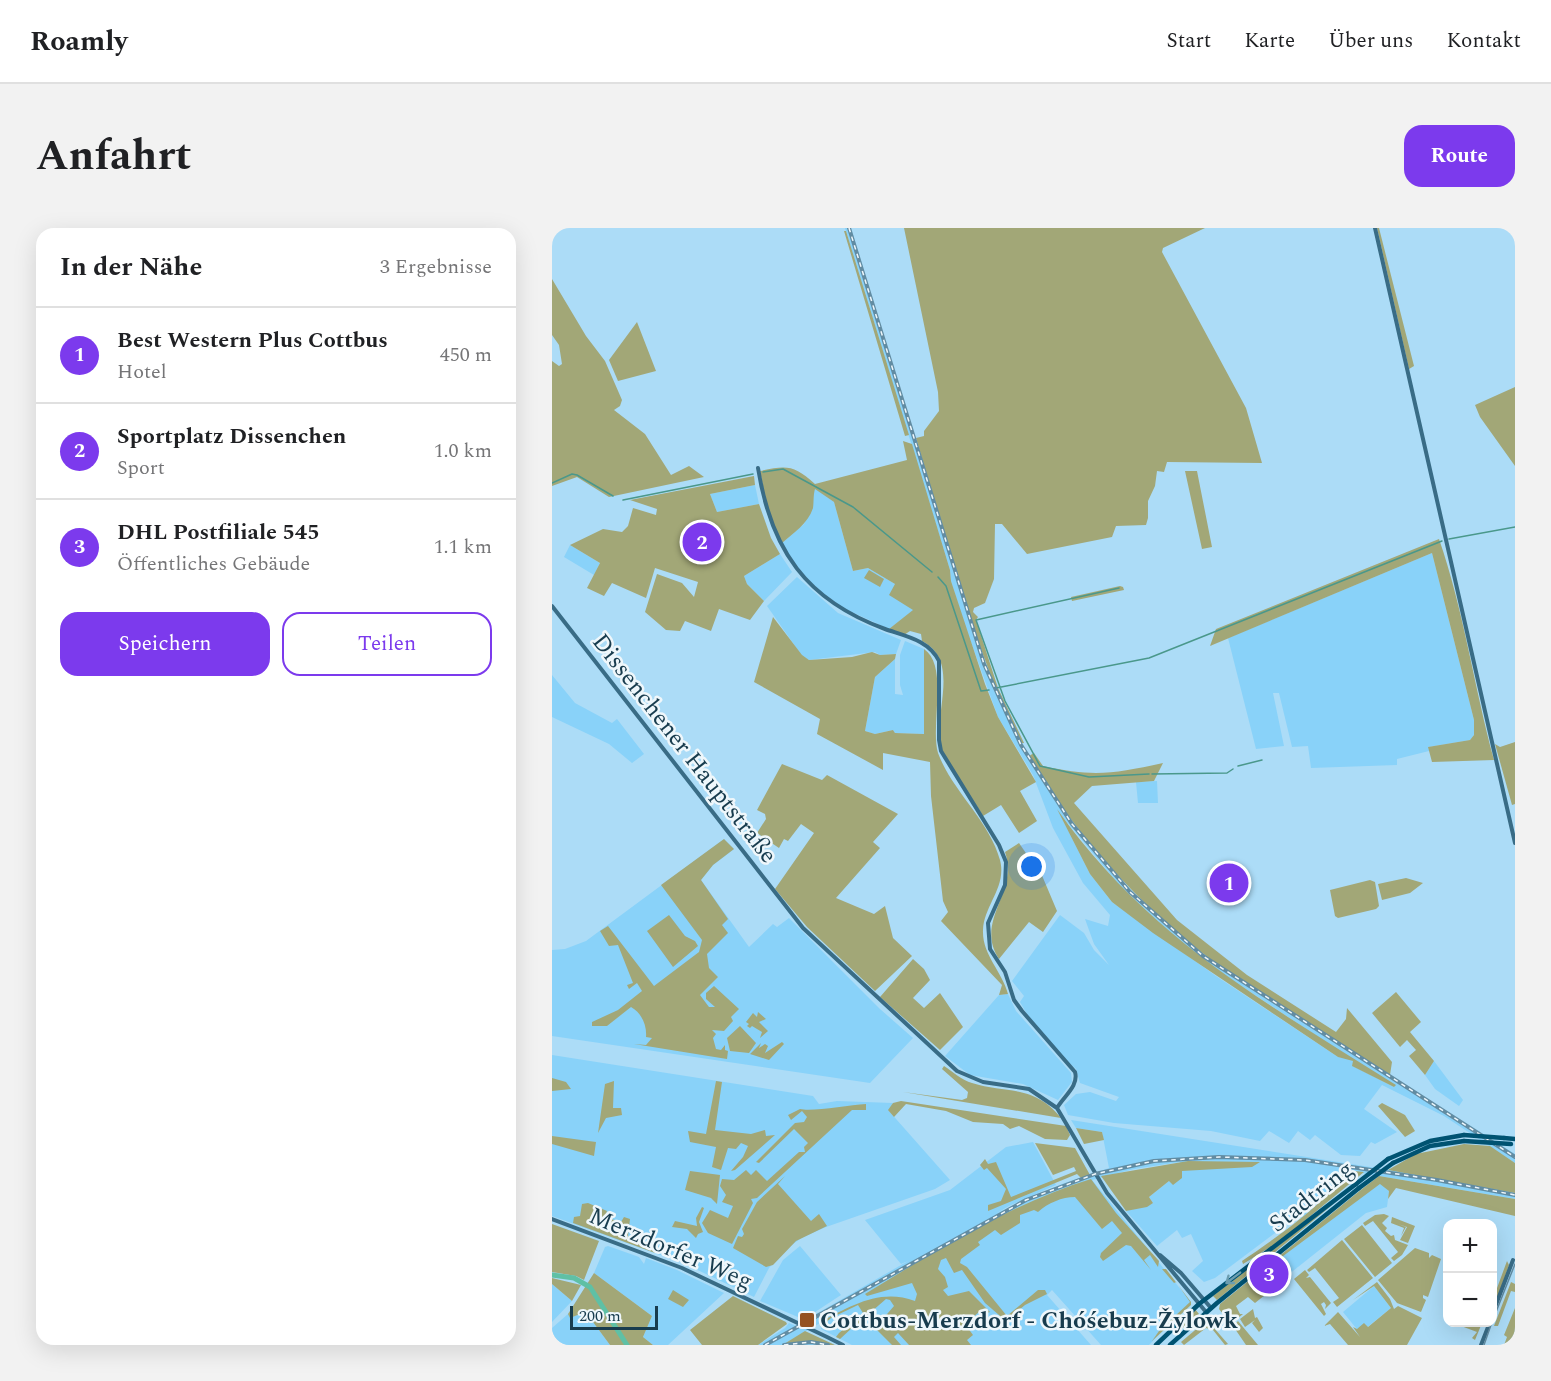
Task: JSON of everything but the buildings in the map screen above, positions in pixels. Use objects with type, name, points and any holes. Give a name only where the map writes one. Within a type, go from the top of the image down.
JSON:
[{"type":"main road","points":[[1375,228],[1515,843]]},
{"type":"main road","points":[[758,468],[764,502],[772,528],[786,554],[805,579],[842,610],[925,644],[939,660],[941,751],[999,845],[1005,862],[1005,885],[988,923],[990,949],[1005,972],[1014,1000],[1075,1072],[1077,1077],[1074,1086],[1057,1107],[1107,1193],[1167,1265],[1201,1302],[1211,1308]]},
{"type":"main road","name":"Dissenchener Hauptstraße","points":[[552,606],[789,912],[822,947],[950,1067],[972,1079],[1034,1091],[1057,1107]]},
{"type":"main road","name":"Stadtring","points":[[1170,1345],[1206,1312],[1388,1160],[1416,1145],[1464,1138],[1515,1139]]},
{"type":"main road","name":"Stadtring","points":[[1156,1345],[1201,1302],[1357,1186],[1393,1163],[1430,1146],[1464,1138],[1513,1144]]},
{"type":"main road","name":"Merzdorfer Weg","points":[[552,1219],[682,1268],[843,1345]]},
{"type":"main road","points":[[1155,1250],[1181,1273],[1206,1312]]},
{"type":"main road","points":[[1497,1302],[1513,1260]]},
{"type":"main road","points":[[1481,1345],[1488,1327]]},
{"type":"shaded area","points":[[845,228],[851,228],[969,617],[994,688],[1017,736],[1041,776],[1106,865],[1158,917],[1191,944],[1233,976],[1515,1154],[1515,1163],[1444,1116],[1382,1085],[1364,1109],[1397,1132],[1375,1144],[1371,1142],[1360,1156],[1341,1155],[1315,1135],[1310,1140],[1298,1131],[1289,1143],[1269,1131],[1260,1141],[1211,1131],[1114,1123],[1068,1115],[1064,1105],[1076,1094],[1090,1092],[1116,1101],[1119,1097],[1080,1083],[1076,1069],[1058,1053],[1028,1016],[1020,1002],[1024,996],[1012,981],[1060,915],[1084,933],[1094,950],[1109,965],[1094,944],[1085,919],[1108,926],[1110,915],[1083,883],[1053,828],[1033,775],[998,717],[964,623],[951,581],[950,570]],"holes":[[[1060,814],[1121,887],[1174,936],[1214,968],[1394,1087],[1353,1066],[1353,1061],[1348,1058],[1338,1057],[1216,976],[1112,902],[1090,874]]]},
{"type":"shaded area","points":[[755,485],[759,504],[717,512],[710,494]]},
{"type":"shaded area","points":[[815,488],[834,502],[853,571],[868,568],[895,584],[914,610],[889,629],[843,608],[820,591],[800,571],[781,544],[804,524]]},
{"type":"shaded area","points":[[570,545],[600,563],[594,575],[564,557]]},
{"type":"shaded area","points":[[1432,553],[1474,720],[1474,735],[1470,740],[1429,747],[1429,751],[1397,759],[1397,765],[1311,768],[1308,746],[1292,747],[1279,693],[1273,693],[1284,746],[1256,749],[1228,638]]},
{"type":"shaded area","points":[[780,554],[792,572],[764,601],[747,584],[744,576]]},
{"type":"shaded area","points":[[797,577],[838,613],[901,640],[896,654],[880,655],[875,652],[809,660],[802,656],[767,606]]},
{"type":"shaded area","points":[[905,641],[924,649],[924,734],[895,733],[893,730],[875,734],[865,731],[875,677],[895,659],[895,694],[903,695],[900,685],[900,655]]},
{"type":"shaded area","points":[[552,675],[575,703],[612,723],[617,719],[644,754],[632,763],[609,744],[552,717]]},
{"type":"shaded area","points":[[1157,781],[1158,803],[1138,803],[1136,782]]},
{"type":"shaded area","points":[[724,839],[734,849],[713,865],[701,880],[749,947],[773,924],[777,927],[789,918],[880,1009],[913,1038],[870,1083],[552,1036],[552,950],[565,949],[586,941]]},
{"type":"shaded area","points":[[1008,994],[1016,1011],[1071,1073],[1072,1082],[1058,1100],[1023,1084],[970,1075],[945,1056],[999,995]]},
{"type":"shaded area","points":[[552,1055],[813,1096],[819,1104],[837,1101],[893,1103],[889,1111],[950,1180],[935,1189],[803,1237],[787,1248],[769,1268],[754,1297],[685,1264],[552,1216]]},
{"type":"shaded area","points":[[1434,1061],[1463,1100],[1459,1106],[1435,1089],[1425,1075]]},
{"type":"shaded area","points":[[1071,1120],[1485,1185],[1515,1193],[1515,1199],[1344,1170],[1341,1180],[1302,1218],[1299,1215],[1215,1278],[1204,1282],[1192,1271],[1203,1261],[1191,1234],[1182,1238],[1177,1230],[1157,1246],[1126,1211],[1153,1203],[1149,1197],[1169,1181],[1180,1162],[1134,1169],[1092,1180],[1191,1302],[1149,1345],[1101,1345],[1052,1290],[1047,1295],[1091,1345],[852,1345],[821,1329],[820,1323],[786,1343],[809,1341],[817,1337],[834,1345],[758,1345],[789,1323],[796,1326],[805,1320],[760,1301],[783,1260],[800,1246],[841,1295],[809,1316],[807,1314],[809,1318],[908,1261],[901,1264],[865,1220],[950,1190],[1006,1147],[1033,1142],[1056,1185],[997,1213],[1062,1184],[1109,1168],[1102,1132],[1076,1128]]},
{"type":"shaded area","points":[[1382,1183],[1389,1191],[1387,1207],[1366,1213],[1264,1294],[1251,1279],[1364,1193]]},
{"type":"shaded area","points":[[608,1246],[639,1257],[644,1264],[646,1258],[677,1270],[724,1293],[668,1345],[653,1345],[643,1337],[652,1316],[594,1273],[605,1247]]},
{"type":"shaded area","points":[[552,1284],[572,1301],[552,1322]]},
{"type":"shaded area","points":[[1374,1286],[1391,1308],[1360,1333],[1343,1312]]},
{"type":"shaded area","points":[[568,1314],[571,1317],[580,1314],[590,1318],[610,1345],[552,1345],[552,1328]]},
{"type":"green space","points":[[904,228],[1205,228],[1163,248],[1162,252],[1246,408],[1262,463],[1167,462],[1164,472],[1157,471],[1155,486],[1148,501],[1146,525],[1116,526],[1112,537],[1027,554],[1002,524],[995,524],[994,579],[985,603],[974,608],[973,612],[978,617],[976,620],[998,688],[1024,743],[1021,743],[1017,736],[986,664],[949,552],[916,438],[924,436],[924,431],[939,411],[938,392]]},
{"type":"green space","points":[[1377,228],[1379,228],[1414,366],[1409,369]]},
{"type":"green space","points":[[844,231],[846,231],[909,435],[905,436]]},
{"type":"green space","points":[[552,279],[586,336],[605,361],[622,400],[620,406],[614,410],[645,434],[671,475],[689,466],[704,477],[609,497],[577,477],[552,486],[552,361],[559,366],[562,364],[559,345],[552,335]]},
{"type":"green space","points":[[637,322],[656,371],[618,381],[609,360]]},
{"type":"green space","points":[[1515,387],[1515,466],[1480,417],[1475,405]]},
{"type":"green space","points":[[903,441],[912,444],[950,570],[951,581],[985,684],[998,717],[1036,782],[1020,791],[1037,821],[1019,833],[1001,805],[983,816],[947,761],[940,739],[943,692],[941,663],[934,651],[922,641],[921,634],[910,631],[904,635],[889,629],[913,610],[889,595],[895,584],[868,568],[853,571],[834,502],[815,489],[813,508],[808,519],[781,544],[768,512],[760,471],[790,468],[815,484],[907,460]]},
{"type":"green space","points":[[1185,471],[1197,471],[1212,547],[1202,549]]},
{"type":"green space","points":[[754,476],[755,485],[710,494],[717,512],[759,504],[771,538],[780,554],[744,576],[747,584],[764,601],[750,620],[719,609],[711,631],[685,621],[680,631],[666,630],[645,612],[657,574],[682,583],[694,597],[698,582],[655,568],[646,598],[612,583],[604,596],[587,588],[600,563],[570,545],[603,529],[622,532],[628,526],[633,508],[656,515],[657,509],[630,500]]},
{"type":"green space","points":[[1439,539],[1462,621],[1494,760],[1432,762],[1428,747],[1470,740],[1474,735],[1474,720],[1432,553],[1210,646],[1216,629]]},
{"type":"green space","points":[[869,570],[884,579],[880,587],[864,578]]},
{"type":"green space","points":[[1120,586],[1124,590],[1072,601],[1071,597]]},
{"type":"green space","points":[[773,617],[802,655],[809,660],[852,657],[872,652],[880,655],[896,654],[895,659],[875,677],[865,731],[875,734],[893,730],[895,733],[924,734],[924,649],[931,657],[936,668],[938,753],[952,780],[988,832],[1000,860],[1000,879],[984,921],[983,930],[989,955],[1008,994],[999,995],[1002,985],[941,921],[948,912],[943,901],[931,796],[930,762],[883,753],[883,770],[817,734],[820,719],[754,682]]},
{"type":"green space","points":[[1515,742],[1515,804],[1512,805],[1495,744],[1500,747]]},
{"type":"green space","points":[[1034,753],[1043,766],[1076,772],[1116,772],[1163,763],[1154,781],[1092,786],[1074,803],[1177,920],[1247,975],[1336,1032],[1346,1019],[1347,1008],[1392,1062],[1390,1075],[1251,988],[1202,952],[1145,903],[1094,848],[1071,819],[1029,756]]},
{"type":"green space","points":[[782,764],[822,780],[827,775],[898,814],[873,842],[880,848],[836,898],[874,914],[885,906],[893,938],[912,956],[875,991],[807,927],[775,889],[814,833],[801,824],[788,841],[784,839],[779,848],[757,833],[766,819],[765,814],[757,810]]},
{"type":"green space","points":[[1057,809],[1092,855],[1130,895],[1170,931],[1256,996],[1396,1085],[1394,1087],[1352,1066],[1353,1061],[1338,1057],[1153,933],[1112,902],[1090,874]]},
{"type":"green space","points":[[724,839],[734,849],[713,865],[701,880],[728,919],[722,925],[728,933],[707,954],[709,968],[718,977],[700,995],[709,1007],[715,1007],[706,999],[706,993],[714,986],[739,1009],[731,1017],[733,1021],[724,1031],[712,1030],[716,1034],[713,1038],[716,1049],[721,1050],[725,1045],[725,1050],[728,1051],[727,1059],[634,1044],[646,1045],[652,1038],[646,1037],[643,1020],[631,1007],[607,1026],[592,1026],[592,1022],[618,1010],[642,991],[637,983],[629,989],[627,985],[633,983],[618,945],[609,946],[600,931],[608,926],[654,986],[699,952],[702,940],[661,885]]},
{"type":"green space","points":[[1019,843],[1038,866],[1057,911],[1043,932],[1029,922],[999,959],[991,932],[1006,880],[1008,867],[1005,852]]},
{"type":"green space","points":[[1406,878],[1423,883],[1410,893],[1382,900],[1378,884]]},
{"type":"green space","points":[[1370,880],[1375,882],[1379,906],[1376,909],[1338,918],[1335,916],[1330,890]]},
{"type":"green space","points":[[669,915],[685,936],[695,941],[698,946],[673,967],[647,931]]},
{"type":"green space","points":[[913,959],[924,969],[930,980],[913,998],[924,1008],[940,993],[963,1027],[940,1050],[880,997]]},
{"type":"green space","points":[[1396,992],[1421,1022],[1410,1032],[1434,1061],[1425,1075],[1409,1056],[1416,1050],[1407,1040],[1400,1047],[1372,1013]]},
{"type":"green space","points":[[758,1012],[766,1019],[759,1022],[768,1031],[760,1038],[762,1032],[752,1026],[750,1028],[746,1022],[753,1013],[757,1017]]},
{"type":"green space","points":[[740,1026],[756,1043],[749,1053],[730,1051],[727,1038]]},
{"type":"green space","points":[[782,1042],[784,1044],[769,1060],[750,1054],[761,1043],[759,1048],[765,1044],[768,1046],[765,1053]]},
{"type":"green space","points":[[944,1066],[972,1083],[1030,1095],[1051,1107],[1061,1118],[903,1092],[962,1100],[967,1098],[968,1092],[942,1069]]},
{"type":"green space","points":[[552,1078],[566,1082],[571,1089],[552,1091]]},
{"type":"green space","points":[[614,1081],[613,1108],[621,1108],[622,1115],[606,1118],[598,1133],[605,1084]]},
{"type":"green space","points":[[716,1081],[722,1082],[715,1130],[751,1134],[765,1130],[766,1136],[775,1135],[731,1171],[743,1157],[748,1146],[741,1143],[736,1149],[728,1148],[721,1170],[712,1167],[716,1147],[690,1142],[688,1131],[706,1134]]},
{"type":"green space","points":[[901,1101],[1066,1126],[1070,1135],[1067,1140],[1045,1139],[1019,1126],[1010,1129],[1003,1124],[973,1122],[946,1111],[906,1104],[894,1117],[888,1110],[893,1103]]},
{"type":"green space","points":[[1382,1103],[1405,1115],[1415,1131],[1405,1137],[1378,1106]]},
{"type":"green space","points":[[866,1104],[866,1110],[852,1110],[757,1198],[751,1199],[753,1203],[732,1244],[708,1233],[702,1223],[710,1210],[728,1218],[733,1206],[722,1202],[726,1195],[720,1186],[722,1179],[734,1180],[746,1170],[751,1175],[756,1170],[767,1181],[799,1152],[805,1152],[804,1147],[808,1143],[794,1129],[759,1163],[756,1162],[795,1123],[804,1122],[807,1117],[802,1111],[791,1120],[788,1115],[800,1109]]},
{"type":"green space","points":[[1076,1128],[1102,1132],[1104,1140],[1084,1144]]},
{"type":"green space","points":[[552,1136],[596,1142],[594,1156],[552,1144]]},
{"type":"green space","points":[[1035,1143],[1075,1148],[1090,1175],[1081,1178],[1077,1174],[988,1211],[988,1205],[1001,1201],[1006,1189],[987,1168],[984,1170],[980,1165],[985,1159],[988,1164],[996,1162],[1011,1197],[1076,1171],[1074,1167],[1053,1175]]},
{"type":"green space","points":[[1464,1144],[1490,1146],[1515,1163],[1515,1193],[1388,1170],[1416,1154]]},
{"type":"green space","points":[[1188,1161],[1260,1162],[1252,1167],[1182,1171],[1182,1178],[1173,1185],[1169,1181],[1149,1197],[1153,1203],[1147,1207],[1126,1211],[1101,1176]]},
{"type":"green space","points":[[1344,1170],[1364,1172],[1280,1241],[1243,1264],[1242,1261],[1315,1207],[1328,1194]]},
{"type":"green space","points":[[690,1171],[720,1175],[717,1204],[711,1198],[685,1190]]},
{"type":"green space","points":[[785,1176],[778,1184],[811,1221],[819,1214],[827,1226],[796,1241],[773,1265],[766,1267],[733,1248],[738,1236],[742,1237],[744,1234],[742,1229],[757,1202]]},
{"type":"green space","points":[[1379,1176],[1515,1199],[1515,1216],[1396,1188],[1388,1199],[1389,1191],[1380,1184],[1252,1279],[1265,1295],[1255,1303],[1248,1297],[1236,1306],[1240,1314],[1243,1314],[1231,1324],[1219,1309],[1220,1304]]},
{"type":"green space","points":[[1091,1179],[1116,1213],[1159,1261],[1158,1267],[1150,1255],[1144,1260],[1151,1270],[1131,1246],[1126,1245],[1103,1261],[1100,1257],[1101,1253],[1122,1233],[1112,1221],[1102,1229],[1075,1197],[1065,1198],[1051,1203],[1038,1212],[1034,1210],[1020,1215],[1020,1223],[1001,1235],[995,1230],[978,1242],[980,1245],[961,1259],[960,1263],[967,1267],[1007,1316],[1038,1290],[1045,1290],[1047,1294],[1025,1305],[1006,1321],[985,1303],[962,1270],[954,1273],[946,1258],[941,1260],[938,1269],[945,1277],[948,1287],[943,1290],[948,1296],[969,1291],[990,1312],[981,1315],[979,1312],[965,1324],[973,1335],[967,1340],[971,1345],[909,1345],[898,1333],[894,1337],[901,1345],[892,1345],[875,1328],[894,1306],[890,1300],[886,1299],[860,1326],[853,1327],[840,1339],[836,1337],[839,1333],[863,1313],[858,1305],[831,1318],[821,1327],[820,1322],[866,1301],[890,1297],[915,1301],[917,1294],[912,1283],[867,1296],[865,1294],[975,1229],[1032,1201]]},
{"type":"green space","points":[[1342,1197],[1217,1300],[1213,1296]]},
{"type":"green space","points":[[588,1203],[607,1211],[605,1217],[621,1222],[624,1217],[630,1219],[628,1236],[633,1242],[655,1250],[655,1253],[573,1223],[574,1217],[580,1216],[582,1204]]},
{"type":"green space","points":[[702,1207],[704,1208],[699,1222],[703,1232],[696,1238],[687,1229],[672,1227],[675,1221],[697,1226],[696,1218]]},
{"type":"green space","points":[[1375,1215],[1389,1216],[1382,1223],[1387,1228],[1385,1231],[1391,1236],[1394,1235],[1395,1240],[1408,1245],[1402,1255],[1394,1261],[1391,1258],[1398,1252],[1373,1221],[1365,1226],[1363,1223]]},
{"type":"green space","points":[[1392,1217],[1415,1226],[1408,1243],[1400,1240],[1407,1227],[1398,1224],[1406,1227],[1401,1236],[1404,1228],[1391,1223]]},
{"type":"green space","points":[[552,1224],[599,1241],[584,1280],[576,1276],[552,1272]]},
{"type":"green space","points":[[1362,1225],[1392,1263],[1375,1277],[1344,1239]]},
{"type":"green space","points":[[1342,1240],[1373,1278],[1337,1307],[1333,1302],[1339,1298],[1315,1268],[1309,1272],[1307,1270]]},
{"type":"green space","points":[[1415,1248],[1429,1253],[1429,1258],[1432,1255],[1441,1259],[1428,1297],[1423,1295],[1426,1300],[1421,1312],[1397,1303],[1378,1280]]},
{"type":"green space","points":[[1507,1261],[1509,1265],[1497,1299],[1497,1288]]},
{"type":"green space","points":[[1162,1269],[1166,1269],[1176,1282],[1174,1283]]},
{"type":"green space","points":[[1305,1270],[1309,1275],[1306,1278],[1310,1277],[1331,1303],[1325,1309],[1324,1302],[1321,1304],[1326,1314],[1324,1316],[1294,1279]]},
{"type":"green space","points":[[594,1273],[652,1316],[643,1337],[653,1345],[610,1345],[590,1318],[580,1314],[570,1318],[568,1314]]},
{"type":"green space","points":[[552,1278],[581,1285],[572,1301],[552,1284]]},
{"type":"green space","points":[[1377,1282],[1390,1299],[1394,1309],[1398,1306],[1422,1318],[1407,1345],[1348,1345],[1330,1324],[1324,1326],[1338,1312],[1360,1337],[1353,1327],[1357,1329],[1364,1323],[1368,1327],[1391,1308],[1374,1286],[1353,1300]]},
{"type":"green space","points":[[1511,1282],[1515,1284],[1515,1292],[1511,1291],[1498,1326],[1497,1318]]},
{"type":"green space","points":[[1178,1285],[1191,1302],[1191,1305],[1152,1341],[1159,1331],[1190,1302]]},
{"type":"green space","points":[[673,1290],[689,1300],[683,1307],[668,1299]]},
{"type":"green space","points":[[733,1296],[787,1324],[758,1345],[702,1345],[690,1330]]},
{"type":"green space","points":[[1515,1308],[1515,1345],[1504,1345],[1507,1337],[1504,1335]]},
{"type":"green space","points":[[1195,1309],[1199,1314],[1176,1334],[1173,1331]]},
{"type":"green space","points":[[1253,1309],[1255,1318],[1257,1317],[1263,1328],[1259,1332],[1252,1323],[1255,1320],[1245,1327],[1240,1319]]},
{"type":"green space","points":[[1207,1320],[1228,1344],[1225,1345],[1213,1330],[1206,1328],[1184,1345],[1181,1342]]},
{"type":"green space","points":[[1238,1321],[1258,1345],[1246,1345],[1233,1326]]},
{"type":"green space","points":[[1464,1327],[1480,1327],[1475,1340],[1472,1338],[1477,1332]]},
{"type":"green space","points":[[805,1331],[835,1345],[784,1344]]},
{"type":"waterway","points":[[763,472],[783,469],[853,507],[932,572]]},
{"type":"waterway","points":[[552,483],[572,474],[577,475],[613,496]]},
{"type":"waterway","points":[[623,500],[753,474]]},
{"type":"waterway","points":[[1449,539],[1515,527]]},
{"type":"waterway","points":[[996,688],[1149,658],[1442,541]]},
{"type":"waterway","points":[[938,577],[946,586],[981,691],[989,690]]},
{"type":"waterway","points":[[1119,588],[976,620],[1005,701],[1040,766],[1089,777],[1149,774]]},
{"type":"waterway","points":[[1238,766],[1262,760]]},
{"type":"waterway","points":[[1152,774],[1227,773],[1233,769]]},
{"type":"waterway","points":[[552,1275],[574,1278],[590,1287],[627,1345]]},
{"type":"tram line","points":[[1497,1309],[1515,1264]]},
{"type":"tram line","points":[[1484,1345],[1490,1327]]},
{"type":"railway","points":[[849,228],[984,664],[1021,745],[1072,824],[1130,892],[1203,956],[1515,1157]]},
{"type":"railway","points":[[765,1345],[1026,1200],[1095,1174],[1154,1161],[1219,1157],[1305,1160],[1437,1180],[1515,1195]]},
{"type":"railway","points":[[784,1345],[811,1342],[828,1345]]},
{"type":"place","name":"Sportplatz Dissenchen","points":[[702,542]]},
{"type":"place","name":"Best Western Plus Cottbus","points":[[1229,883]]},
{"type":"place","name":"DHL Postfiliale 545","points":[[1269,1274]]},
{"type":"place","name":"Cottbus-Merzdorf - Chóśebuz-Žylowk","points":[[807,1320]]}]
